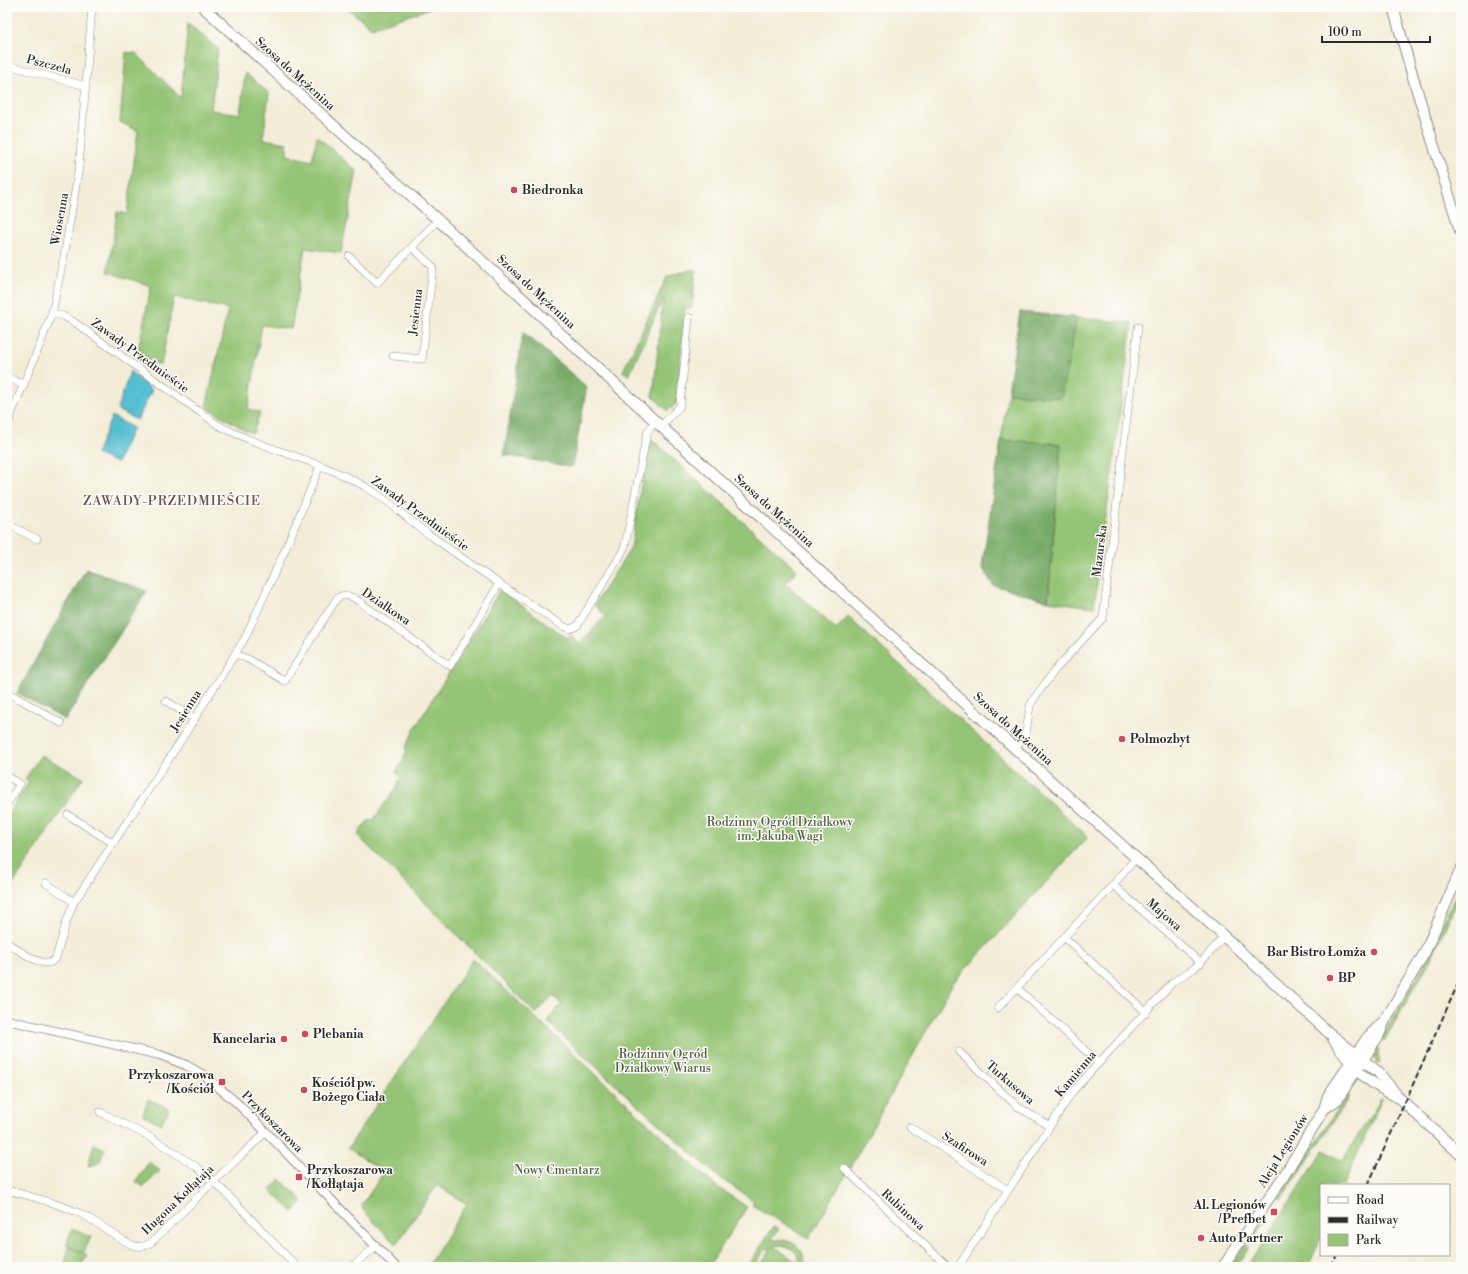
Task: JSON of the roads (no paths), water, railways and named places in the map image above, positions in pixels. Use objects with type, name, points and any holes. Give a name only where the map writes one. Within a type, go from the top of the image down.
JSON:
[{"type":"main road","name":"Szosa do Mężenina","points":[[203,7],[438,220],[1015,749],[1224,936],[1357,1062],[1368,1081],[1400,1099],[1461,1155]]},
{"type":"main road","points":[[1393,7],[1461,234]]},
{"type":"main road","name":"Aleja Legionów","points":[[1223,1267],[1284,1174],[1324,1109],[1328,1096],[1357,1062],[1373,1032],[1385,1020],[1425,952],[1461,868]]},
{"type":"street","name":"Wiosenna","points":[[7,425],[52,313],[73,210],[79,167],[92,7]]},
{"type":"street","name":"Pszczela","points":[[7,65],[86,86]]},
{"type":"street","points":[[349,256],[377,283],[438,220]]},
{"type":"street","name":"Jesienna","points":[[394,356],[422,359],[433,267],[412,248]]},
{"type":"street","name":"Zawady Przedmieście","points":[[52,313],[63,316],[74,322],[218,425],[235,435],[320,466],[346,477],[374,492],[426,532],[499,584],[562,626],[570,628],[577,626],[625,546],[646,433],[658,423]]},
{"type":"street","points":[[658,423],[680,406],[689,317]]},
{"type":"street","name":"Mazurska","points":[[1015,749],[1026,733],[1030,706],[1033,700],[1055,670],[1103,618],[1138,327]]},
{"type":"street","points":[[7,377],[24,385]]},
{"type":"street","name":"Jesienna","points":[[7,943],[40,962],[48,963],[56,958],[74,902],[180,742],[193,718],[245,638],[285,550],[320,466]]},
{"type":"street","points":[[7,524],[37,539]]},
{"type":"street","name":"Działkowa","points":[[235,654],[248,659],[285,681],[337,598],[342,595],[348,595],[450,666],[499,584]]},
{"type":"street","points":[[7,692],[61,723]]},
{"type":"street","points":[[166,700],[193,718]]},
{"type":"street","points":[[7,776],[20,784],[7,804]]},
{"type":"street","points":[[68,814],[113,843]]},
{"type":"street","points":[[998,1008],[1113,885],[1136,858]]},
{"type":"street","points":[[46,883],[74,902]]},
{"type":"street","name":"Majowa","points":[[1113,885],[1200,963]]},
{"type":"street","name":"Kamienna","points":[[958,1267],[1073,1091],[1173,982],[1200,963],[1224,936]]},
{"type":"street","points":[[1064,937],[1146,1012]]},
{"type":"street","points":[[1017,988],[1099,1063]]},
{"type":"street","name":"Przykoszarowa","points":[[7,1020],[149,1052],[176,1060],[196,1070],[214,1082],[266,1132],[396,1267]]},
{"type":"street","name":"Turkusowa","points":[[959,1052],[1018,1107],[1050,1126]]},
{"type":"street","points":[[100,1112],[167,1147],[197,1167],[297,1267]]},
{"type":"street","name":"Szafirowa","points":[[910,1126],[1008,1190]]},
{"type":"street","name":"Hugona Kołłątaja","points":[[7,1190],[41,1199],[74,1211],[126,1242],[138,1247],[147,1245],[266,1132]]},
{"type":"street","name":"Rubinowa","points":[[844,1168],[948,1267]]},
{"type":"street","points":[[352,1267],[376,1246]]},
{"type":"water","points":[[130,371],[152,390],[137,420],[117,410]]},
{"type":"water","points":[[112,416],[133,428],[117,463],[96,454]]},
{"type":"railway","points":[[1368,1184],[1461,977]]},
{"type":"railway","points":[[1331,1267],[1336,1256]]},
{"type":"place","name":"Biedronka","points":[[514,190]]},
{"type":"place","name":"Polmozbyt","points":[[1122,739]]},
{"type":"place","name":"Bar Bistro Łomża","points":[[1374,952]]},
{"type":"place","name":"BP","points":[[1330,978]]},
{"type":"place","name":"Plebania","points":[[305,1034]]},
{"type":"place","name":"Kancelaria","points":[[284,1039]]},
{"type":"place","name":"Przykoszarowa / Kościół","points":[[222,1082]]},
{"type":"place","name":"Kościół pw. Bożego Ciała","points":[[304,1090]]},
{"type":"place","name":"Przykoszarowa / Kołłątaja","points":[[299,1177]]},
{"type":"place","name":"Al. Legionów / Prefbet","points":[[1274,1212]]},
{"type":"place","name":"Auto Partner","points":[[1201,1238]]},
{"type":"district","name":"ZAWADY-PRZEDMIEŚCIE","points":[[172,501]]},
{"type":"park label","name":"Rodzinny Ogród Działkowy im. Jakuba Wagi","points":[[780,829]]},
{"type":"park label","name":"Rodzinny Ogród Działkowy Wiarus","points":[[663,1061]]},
{"type":"park label","name":"Nowy Cmentarz","points":[[557,1170]]}]
